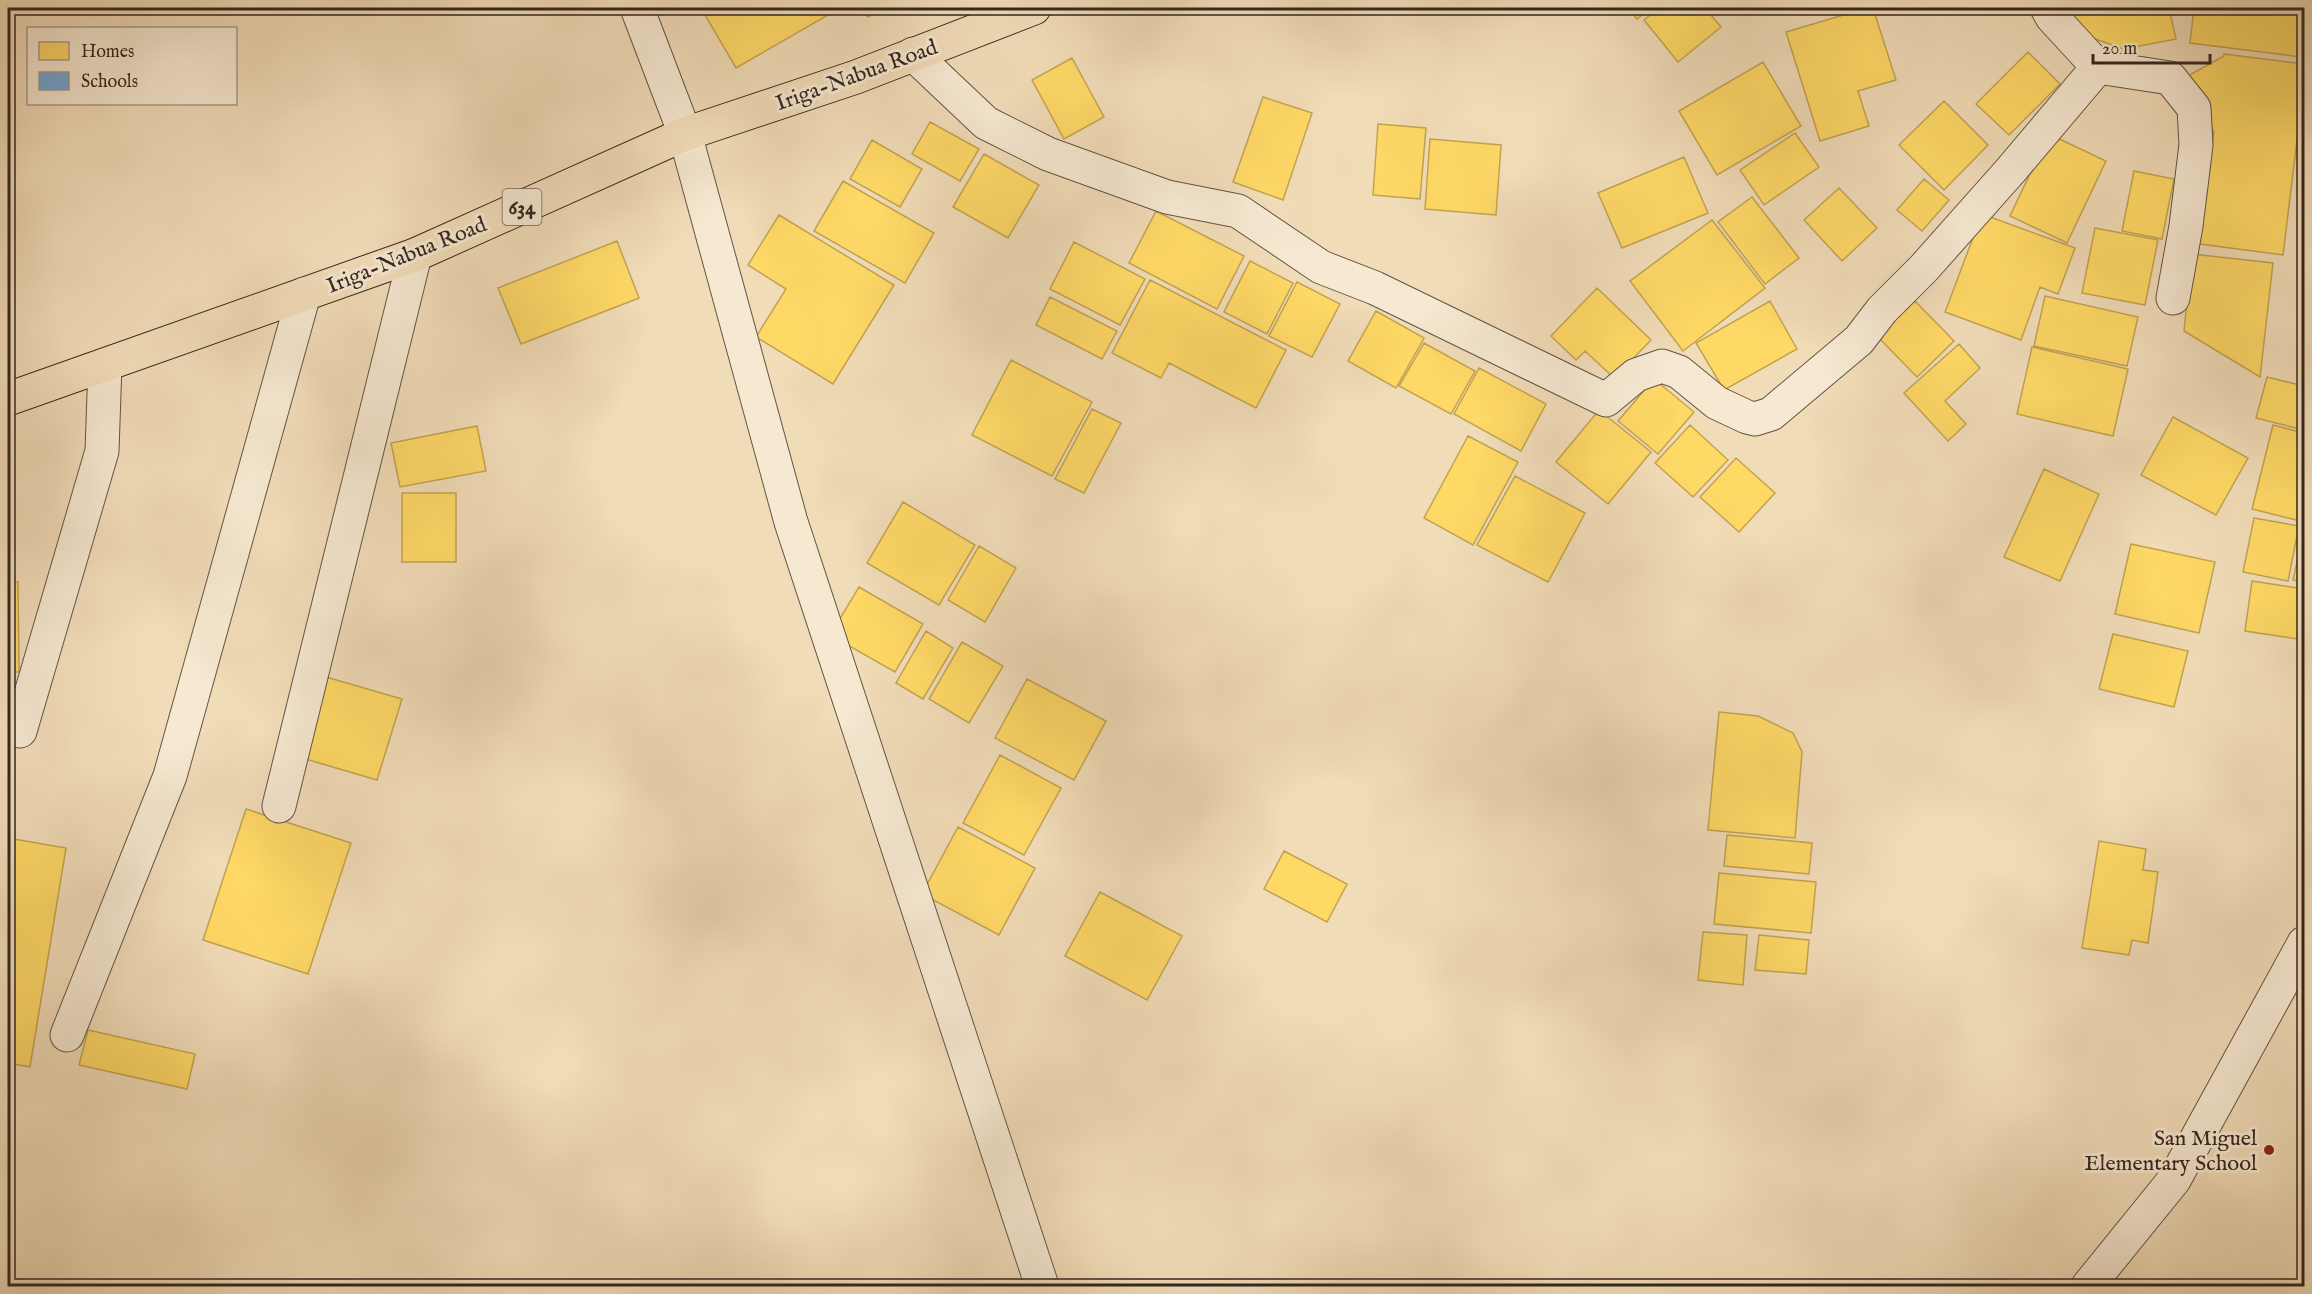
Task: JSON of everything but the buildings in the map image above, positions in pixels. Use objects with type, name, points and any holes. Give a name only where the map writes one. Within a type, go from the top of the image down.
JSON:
[{"type":"main road","name":"Iriga-Nabua Road","points":[[8,399],[415,255],[686,134],[856,77],[1034,8]]},
{"type":"street","points":[[637,8],[686,134],[791,522],[1042,1287]]},
{"type":"street","points":[[2047,8],[2052,17],[2098,67],[2170,78],[2194,108],[2196,145],[2186,226],[2173,298]]},
{"type":"street","points":[[913,54],[986,123],[1048,154],[1167,197],[1238,211],[1321,267],[1375,288],[1606,400],[1636,375],[1662,366],[1679,372],[1717,403],[1755,419],[1771,414],[1859,340],[1882,310],[1924,268],[2098,67]]},
{"type":"street","points":[[279,806],[415,255]]},
{"type":"street","points":[[67,1035],[170,776],[304,294]]},
{"type":"street","points":[[20,731],[102,451],[105,365]]},
{"type":"street","points":[[2088,1287],[2174,1180],[2304,943]]},
{"type":"place","name":"San Miguel Elementary School","points":[[2269,1150]]}]
